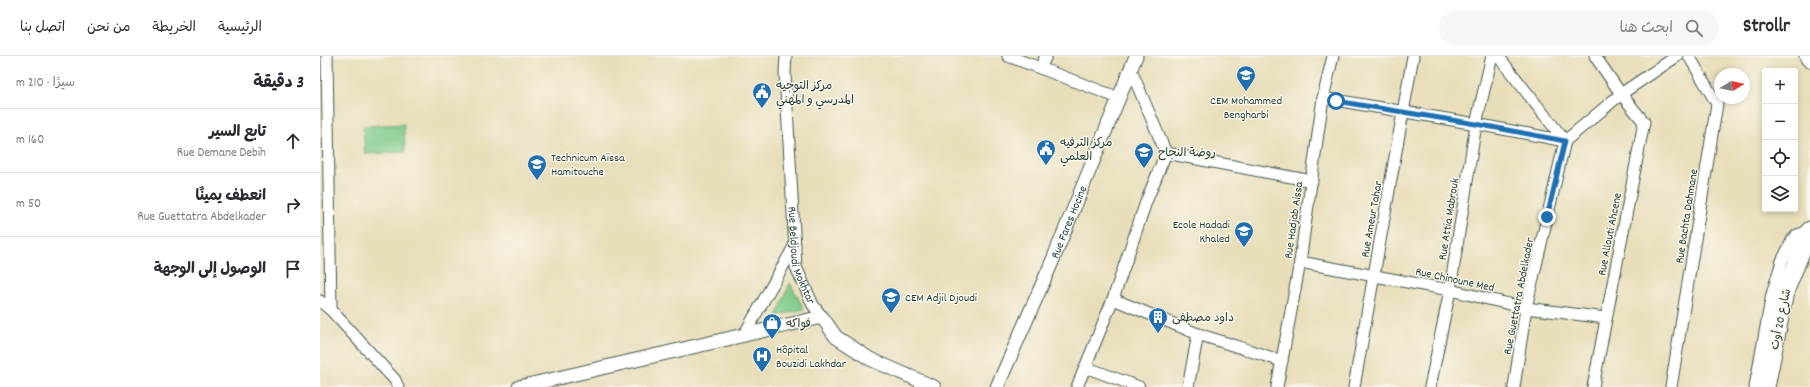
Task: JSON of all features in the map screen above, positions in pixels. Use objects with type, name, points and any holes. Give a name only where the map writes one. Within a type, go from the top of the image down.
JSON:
[{"type":"main road","name":"شارع 20 أوت","points":[[1766,387],[1784,292],[1810,230]]},
{"type":"main road","name":"شارع 20 أوت","points":[[1776,387],[1794,295],[1810,255]]},
{"type":"street","points":[[327,56],[325,262],[331,310]]},
{"type":"street","name":"Rue Beldjoudi Mokhtar","points":[[786,56],[785,72],[796,267],[813,305],[836,337],[870,359],[934,387]]},
{"type":"street","points":[[1008,56],[1119,98]]},
{"type":"street","points":[[1040,68],[1046,56]]},
{"type":"street","name":"Rue Fares Hocine","points":[[997,387],[1052,262],[1136,56]]},
{"type":"street","name":"Rue Hadjab Aissa","points":[[1277,387],[1300,262],[1323,98],[1333,56]]},
{"type":"street","name":"Rue Ameur Tahar","points":[[1354,387],[1413,56]]},
{"type":"street","name":"Rue Attia Mabrouk","points":[[1430,387],[1450,290],[1476,124],[1492,56]]},
{"type":"street","points":[[1498,56],[1565,141]]},
{"type":"street","points":[[1595,56],[1621,94]]},
{"type":"street","points":[[1565,141],[1621,94],[1677,56]]},
{"type":"street","name":"Rue Bachta Dahmane","points":[[1671,387],[1717,104],[1689,56]]},
{"type":"street","points":[[1077,387],[1113,299],[1146,202],[1166,153],[1130,70]]},
{"type":"street","name":"Rue Allouti Ahcene","points":[[1593,387],[1644,122],[1621,94]]},
{"type":"street","points":[[1323,98],[1565,141]]},
{"type":"street","name":"Rue Guettatra Abdelkader","points":[[1514,387],[1526,308],[1565,141]]},
{"type":"street","points":[[1166,153],[1312,182]]},
{"type":"street","points":[[1755,387],[1772,294],[1780,267],[1793,239],[1797,235],[1810,230]]},
{"type":"street","points":[[744,335],[795,244]]},
{"type":"street","name":"Rue Chinoune Med","points":[[1300,262],[1450,290],[1526,308],[1606,318]]},
{"type":"street","points":[[1113,299],[1198,334],[1282,361]]},
{"type":"street","points":[[320,301],[331,310],[395,380],[398,387]]},
{"type":"street","points":[[519,387],[822,317]]},
{"type":"street","points":[[1188,387],[1198,334]]},
{"type":"street","points":[[1085,367],[1139,387]]},
{"type":"green space","points":[[404,124],[405,152],[365,154],[363,126]]},
{"type":"green space","points":[[790,283],[804,309],[777,316]]},
{"type":"place","name":"CEM Mohammed Bengharbi","points":[[1246,92]]},
{"type":"place","name":"مركز التوجيه المدرسي و المهني","points":[[762,109]]},
{"type":"place","name":"مركز الترفيه العلمي","points":[[1046,166]]},
{"type":"place","name":"روضة النجاح","points":[[1144,169]]},
{"type":"place","name":"Technicum Aïssa Hamitouche","points":[[537,181]]},
{"type":"place","name":"Ecole Hadadi Khaled","points":[[1244,248]]},
{"type":"place","name":"CEM Adjil Djoudi","points":[[891,314]]},
{"type":"place","name":"داود مصطفى","points":[[1158,334]]},
{"type":"place","name":"فواكه","points":[[772,340]]},
{"type":"place","name":"Hôpital Bouzidi Lakhdar","points":[[762,373]]},
{"type":"route","points":[[1336,101],[1476,124],[1565,141],[1547,217]]}]
